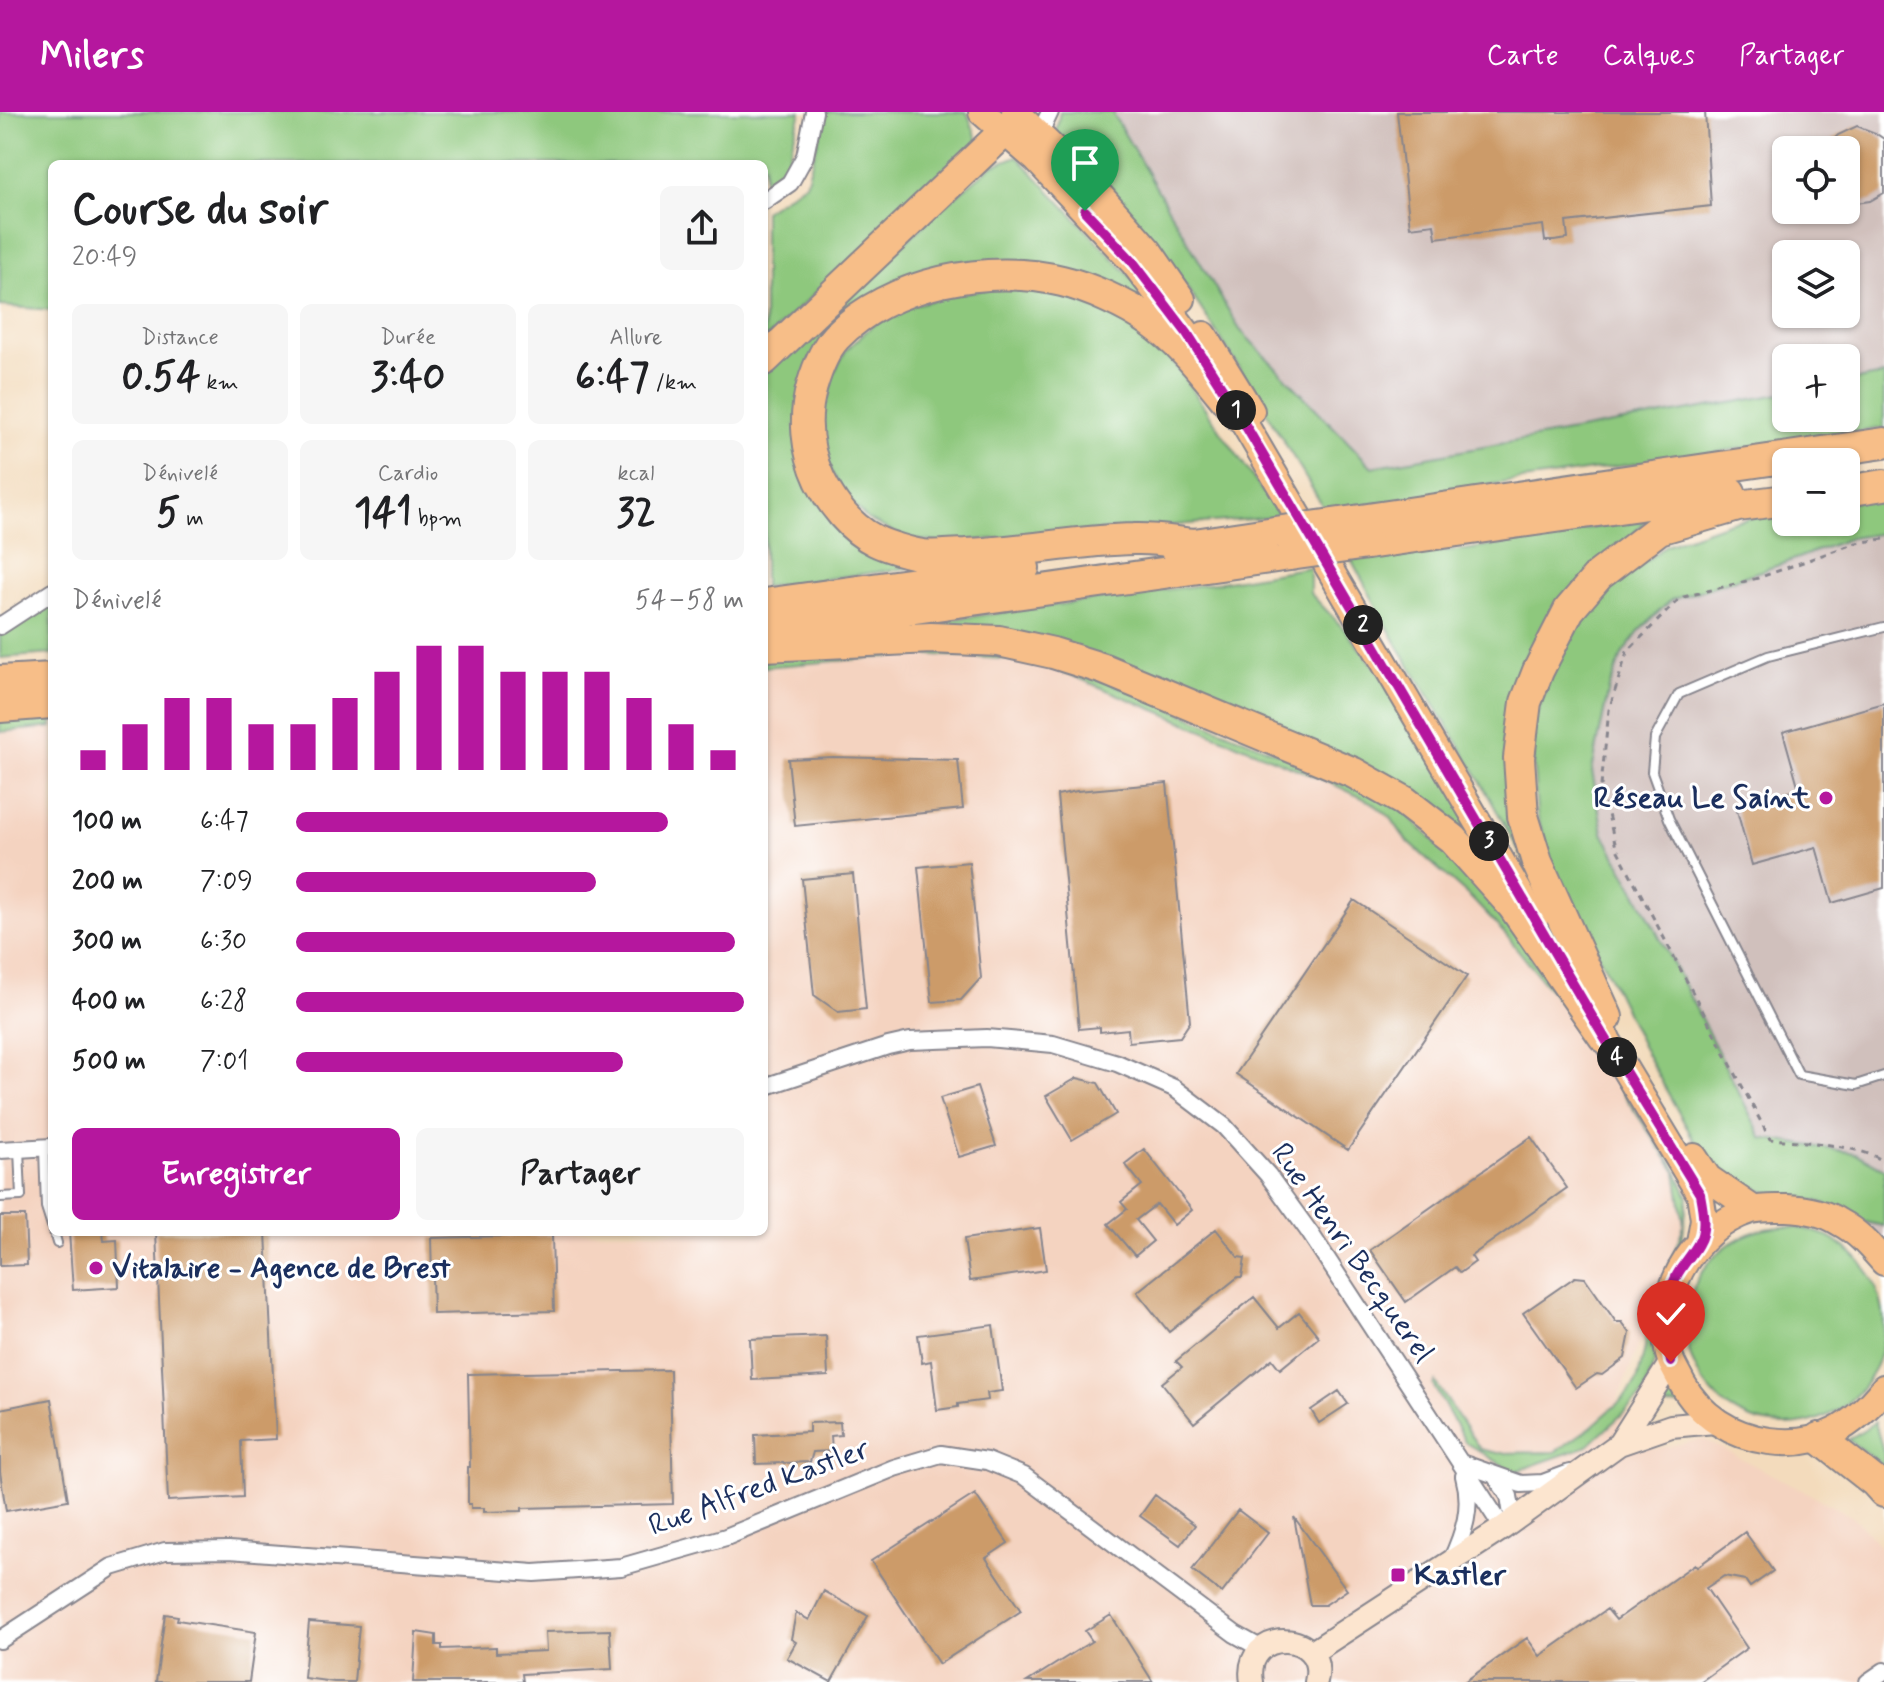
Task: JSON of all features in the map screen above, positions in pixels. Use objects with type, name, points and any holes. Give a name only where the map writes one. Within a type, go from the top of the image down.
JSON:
[{"type":"highway","points":[[768,356],[1000,118]]},
{"type":"highway","points":[[1241,418],[1180,346],[1150,320],[1112,299],[1063,281],[1022,275],[980,275],[936,283],[892,297],[859,317],[834,339],[817,369],[808,400],[807,432],[812,462],[829,497],[849,521],[876,541],[923,555],[988,553],[1136,539],[1195,544],[1282,544]]},
{"type":"highway","points":[[1361,533],[1884,443]]},
{"type":"highway","points":[[1860,474],[1884,470]]},
{"type":"highway","points":[[1860,489],[1884,485]]},
{"type":"highway","points":[[768,628],[1282,544],[1772,486]]},
{"type":"highway","points":[[1609,1035],[1537,862],[1523,816],[1519,758],[1526,702],[1569,610],[1599,575],[1659,529],[1738,506],[1772,502]]},
{"type":"highway","points":[[768,603],[1195,544]]},
{"type":"highway","points":[[768,646],[931,638],[999,641],[1104,669],[1354,773],[1404,801],[1453,839],[1513,906],[1609,1035]]},
{"type":"highway","points":[[0,681],[48,678]]},
{"type":"highway","points":[[0,707],[48,703]]},
{"type":"highway","points":[[1819,1438],[1884,1492]]},
{"type":"main road","points":[[1000,118],[1044,123],[1086,180],[1149,251],[1182,299],[1384,636],[1700,1194],[1704,1219],[1700,1242]]},
{"type":"main road","points":[[1000,118],[1133,262],[1187,333],[1241,418],[1609,1035],[1708,1178],[1753,1209]]},
{"type":"main road","points":[[1884,1262],[1874,1237],[1837,1220],[1807,1209],[1753,1209],[1714,1230],[1691,1252],[1676,1277],[1667,1305],[1665,1334],[1671,1362],[1691,1398],[1715,1422],[1752,1439],[1786,1444],[1819,1438],[1845,1426],[1868,1408],[1884,1388]]},
{"type":"street","points":[[768,198],[790,183],[805,156],[814,112]]},
{"type":"street","points":[[0,626],[48,595]]},
{"type":"street","name":"Rue Henri Becquerel","points":[[768,1086],[910,1041],[987,1038],[1053,1044],[1117,1063],[1174,1088],[1224,1126],[1268,1175],[1310,1233],[1461,1463],[1508,1524]]},
{"type":"street","points":[[0,1150],[48,1148]]},
{"type":"street","points":[[1619,1444],[1671,1362]]},
{"type":"street","points":[[1311,1653],[1508,1524],[1619,1444],[1671,1426],[1715,1422]]},
{"type":"street","name":"Rue Alfred Kastler","points":[[0,1640],[112,1567],[165,1551],[229,1550],[534,1573],[621,1567],[726,1537],[894,1468],[941,1454],[987,1461],[1024,1476],[1235,1634],[1262,1649]]},
{"type":"street","points":[[1461,1463],[1521,1484],[1543,1483],[1588,1466]]},
{"type":"street","name":"Rue Henri Becquerel","points":[[1451,1562],[1463,1535],[1468,1511],[1468,1489],[1461,1463]]},
{"type":"street","points":[[1496,1477],[1509,1496],[1513,1510],[1508,1524]]},
{"type":"street","points":[[1252,1682],[1251,1668],[1262,1649],[1273,1642],[1287,1640],[1300,1644],[1311,1653],[1316,1663],[1316,1682]]},
{"type":"street","points":[[1868,1682],[1884,1671]]},
{"type":"lane","points":[[1884,627],[1768,656],[1679,694],[1655,738],[1652,772],[1669,819],[1799,1075],[1856,1085],[1884,1076]]},
{"type":"lane","points":[[48,1148],[48,1213]]},
{"type":"lane","points":[[0,1197],[21,1196],[19,1149]]},
{"type":"lane","points":[[55,1236],[57,1243]]},
{"type":"path","points":[[1884,539],[1856,543],[1758,578],[1680,598],[1627,652],[1609,710],[1601,786],[1616,847],[1770,1139],[1822,1143],[1877,1156],[1884,1162]]},
{"type":"shaded area","points":[[1115,112],[1884,112],[1884,375],[1860,379],[1860,344],[1772,344],[1772,396],[1372,467],[1240,330],[1114,116]]},
{"type":"shaded area","points":[[1884,503],[1884,1247],[1820,1202],[1743,1185],[1626,1012],[1546,833],[1598,611],[1692,535],[1772,522],[1772,536],[1860,536],[1860,515]]},
{"type":"shaded area","points":[[920,654],[1037,661],[1331,783],[1373,803],[1391,818],[1406,840],[1506,935],[1566,1010],[1676,1172],[1684,1225],[1617,1402],[1655,1449],[1704,1439],[1855,1518],[1884,1550],[1884,1682],[0,1682],[0,732],[48,727],[48,1236],[768,1236],[768,667]]},
{"type":"green space","points":[[0,112],[801,112],[787,162],[768,183],[768,160],[48,160],[48,310],[0,306]]},
{"type":"green space","points":[[826,112],[967,112],[978,141],[768,337],[768,208],[806,183]]},
{"type":"green space","points":[[1060,112],[1114,112],[1240,330],[1372,467],[1772,396],[1772,432],[1856,432],[1481,486],[1326,512],[1227,349],[1146,231],[1117,194],[1055,135]]},
{"type":"green space","points":[[1017,156],[1176,325],[990,268],[824,340],[817,502],[908,564],[908,568],[768,586],[768,369],[992,166]]},
{"type":"green space","points":[[1008,286],[1068,292],[1132,320],[1173,362],[1280,517],[941,543],[905,538],[867,519],[847,498],[828,465],[820,428],[828,384],[846,350],[873,325],[913,305],[960,293]]},
{"type":"green space","points":[[1884,375],[1884,428],[1860,431],[1860,379]]},
{"type":"green space","points":[[1884,496],[1884,533],[1850,538],[1671,600],[1642,628],[1623,653],[1609,688],[1592,771],[1603,833],[1762,1138],[1855,1153],[1884,1169],[1884,1226],[1861,1221],[1820,1202],[1743,1185],[1702,1155],[1642,1046],[1609,975],[1557,879],[1537,815],[1531,730],[1556,659],[1595,602],[1666,545],[1730,522],[1772,514],[1772,536],[1860,536],[1860,500]]},
{"type":"green space","points":[[1646,520],[1620,548],[1515,724],[1549,906],[1471,764],[1399,648],[1351,559],[1419,551],[1465,550],[1523,541],[1528,537]]},
{"type":"green space","points":[[1310,567],[1310,593],[1345,630],[1402,701],[1483,834],[1483,861],[1303,743],[918,624],[1215,583]]},
{"type":"green space","points":[[48,603],[48,654],[0,658],[0,633]]},
{"type":"green space","points":[[938,649],[1050,658],[1395,802],[1491,898],[1677,1171],[1688,1197],[1682,1241],[1656,1307],[1659,1349],[1643,1395],[1588,1446],[1514,1472],[1466,1443],[1433,1385],[1435,1382],[1480,1449],[1498,1453],[1555,1452],[1591,1427],[1624,1398],[1637,1381],[1647,1324],[1684,1225],[1676,1172],[1566,1010],[1506,935],[1472,899],[1406,840],[1391,818],[1373,803],[1331,783],[1037,661],[920,654],[768,667],[768,657]]},
{"type":"green space","points":[[48,718],[48,727],[0,732],[0,721]]},
{"type":"green space","points":[[1785,1227],[1823,1235],[1855,1256],[1876,1288],[1884,1326],[1876,1364],[1855,1396],[1823,1417],[1785,1425],[1747,1417],[1715,1396],[1694,1364],[1686,1326],[1694,1288],[1715,1256],[1747,1235]]},
{"type":"green space","points":[[1669,1381],[1685,1405],[1654,1408]]},
{"type":"green space","points":[[1875,1422],[1884,1455],[1884,1466],[1848,1440]]},
{"type":"building","points":[[1397,112],[1705,112],[1711,206],[1566,222],[1568,239],[1554,241],[1545,241],[1543,225],[1436,238],[1434,224],[1410,227]]},
{"type":"building","points":[[1857,126],[1884,139],[1884,193],[1860,202],[1860,136],[1838,135]]},
{"type":"building","name":"Réseau Le Saint","points":[[1884,703],[1884,888],[1832,903],[1816,847],[1752,865],[1736,807],[1799,789],[1783,732]]},
{"type":"building","points":[[788,759],[958,760],[963,809],[795,826]]},
{"type":"building","points":[[1167,783],[1190,1022],[1180,1037],[1129,1042],[1128,1029],[1100,1032],[1100,1027],[1079,1029],[1057,795]]},
{"type":"building","points":[[969,862],[981,978],[961,1000],[932,1002],[918,867]]},
{"type":"building","points":[[853,874],[866,1009],[838,1012],[814,995],[802,879]]},
{"type":"building","points":[[1354,900],[1467,976],[1348,1150],[1236,1074]]},
{"type":"building","points":[[1077,1078],[1098,1083],[1116,1114],[1072,1140],[1046,1096]]},
{"type":"building","points":[[977,1087],[996,1146],[959,1157],[940,1098]]},
{"type":"building","points":[[1531,1137],[1567,1188],[1471,1256],[1475,1262],[1460,1273],[1455,1267],[1406,1302],[1370,1250]]},
{"type":"building","points":[[1144,1149],[1192,1210],[1174,1225],[1157,1204],[1136,1220],[1153,1241],[1135,1256],[1108,1224],[1127,1209],[1121,1202],[1142,1185],[1125,1164]]},
{"type":"building","points":[[0,1216],[25,1216],[27,1265],[0,1266]]},
{"type":"building","points":[[1040,1228],[1046,1270],[970,1281],[964,1239]]},
{"type":"building","points":[[1216,1229],[1238,1257],[1245,1258],[1242,1277],[1238,1277],[1169,1332],[1137,1292]]},
{"type":"building","points":[[69,1236],[103,1236],[104,1241],[117,1240],[119,1287],[73,1290]]},
{"type":"building","points":[[156,1236],[266,1236],[276,1439],[241,1441],[243,1497],[168,1501]]},
{"type":"building","points":[[552,1236],[554,1311],[433,1314],[431,1238]]},
{"type":"building","points":[[1575,1277],[1585,1278],[1616,1322],[1622,1322],[1630,1333],[1625,1358],[1602,1375],[1597,1374],[1576,1388],[1523,1313]]},
{"type":"building","points":[[1254,1297],[1279,1328],[1299,1312],[1319,1337],[1280,1369],[1272,1359],[1194,1423],[1162,1383],[1182,1367],[1176,1361]]},
{"type":"building","points":[[993,1325],[1002,1391],[987,1393],[988,1400],[937,1410],[931,1361],[922,1363],[918,1335]]},
{"type":"building","points":[[826,1336],[828,1376],[752,1380],[750,1339]]},
{"type":"building","points":[[670,1370],[673,1504],[484,1512],[484,1508],[471,1508],[468,1504],[468,1374]]},
{"type":"building","points":[[1339,1391],[1348,1404],[1319,1423],[1311,1410]]},
{"type":"building","points":[[51,1399],[68,1500],[6,1511],[0,1472],[0,1409]]},
{"type":"building","points":[[840,1422],[841,1435],[831,1436],[832,1451],[813,1452],[810,1462],[756,1464],[755,1435],[809,1432],[809,1423]]},
{"type":"building","points":[[975,1494],[1008,1543],[986,1558],[1021,1611],[939,1664],[871,1561]]},
{"type":"building","points":[[1155,1495],[1195,1525],[1180,1545],[1140,1516]]},
{"type":"building","points":[[1238,1510],[1268,1533],[1222,1593],[1192,1570]]},
{"type":"building","points":[[1294,1517],[1347,1590],[1325,1605],[1310,1605]]},
{"type":"building","points":[[1745,1532],[1773,1571],[1750,1587],[1745,1580],[1724,1576],[1706,1588],[1747,1648],[1700,1682],[1464,1682],[1527,1638],[1540,1656],[1607,1609],[1616,1620]]},
{"type":"building","points":[[824,1591],[868,1616],[831,1682],[787,1658],[796,1642],[791,1639],[796,1613],[809,1620]]},
{"type":"building","points":[[165,1614],[178,1616],[177,1620],[256,1632],[249,1682],[156,1682]]},
{"type":"building","points":[[1111,1615],[1153,1682],[1027,1682],[1092,1641],[1085,1631]]},
{"type":"building","points":[[309,1622],[359,1626],[354,1682],[304,1678]]},
{"type":"building","points":[[610,1630],[612,1669],[522,1674],[523,1682],[413,1682],[416,1632],[436,1635],[436,1645],[442,1645],[442,1649],[496,1647],[496,1653],[546,1651],[545,1632]]},
{"type":"place","name":"Réseau Le Saint","points":[[1826,798]]},
{"type":"place","name":"Vitalaire - Agence de Brest","points":[[96,1268]]},
{"type":"place","name":"Kastler","points":[[1398,1575]]},
{"type":"route","points":[[1085,211],[1133,262],[1187,333],[1241,418],[1604,1037],[1700,1194],[1704,1219],[1700,1242],[1676,1277],[1667,1305],[1665,1334],[1671,1362]]}]
